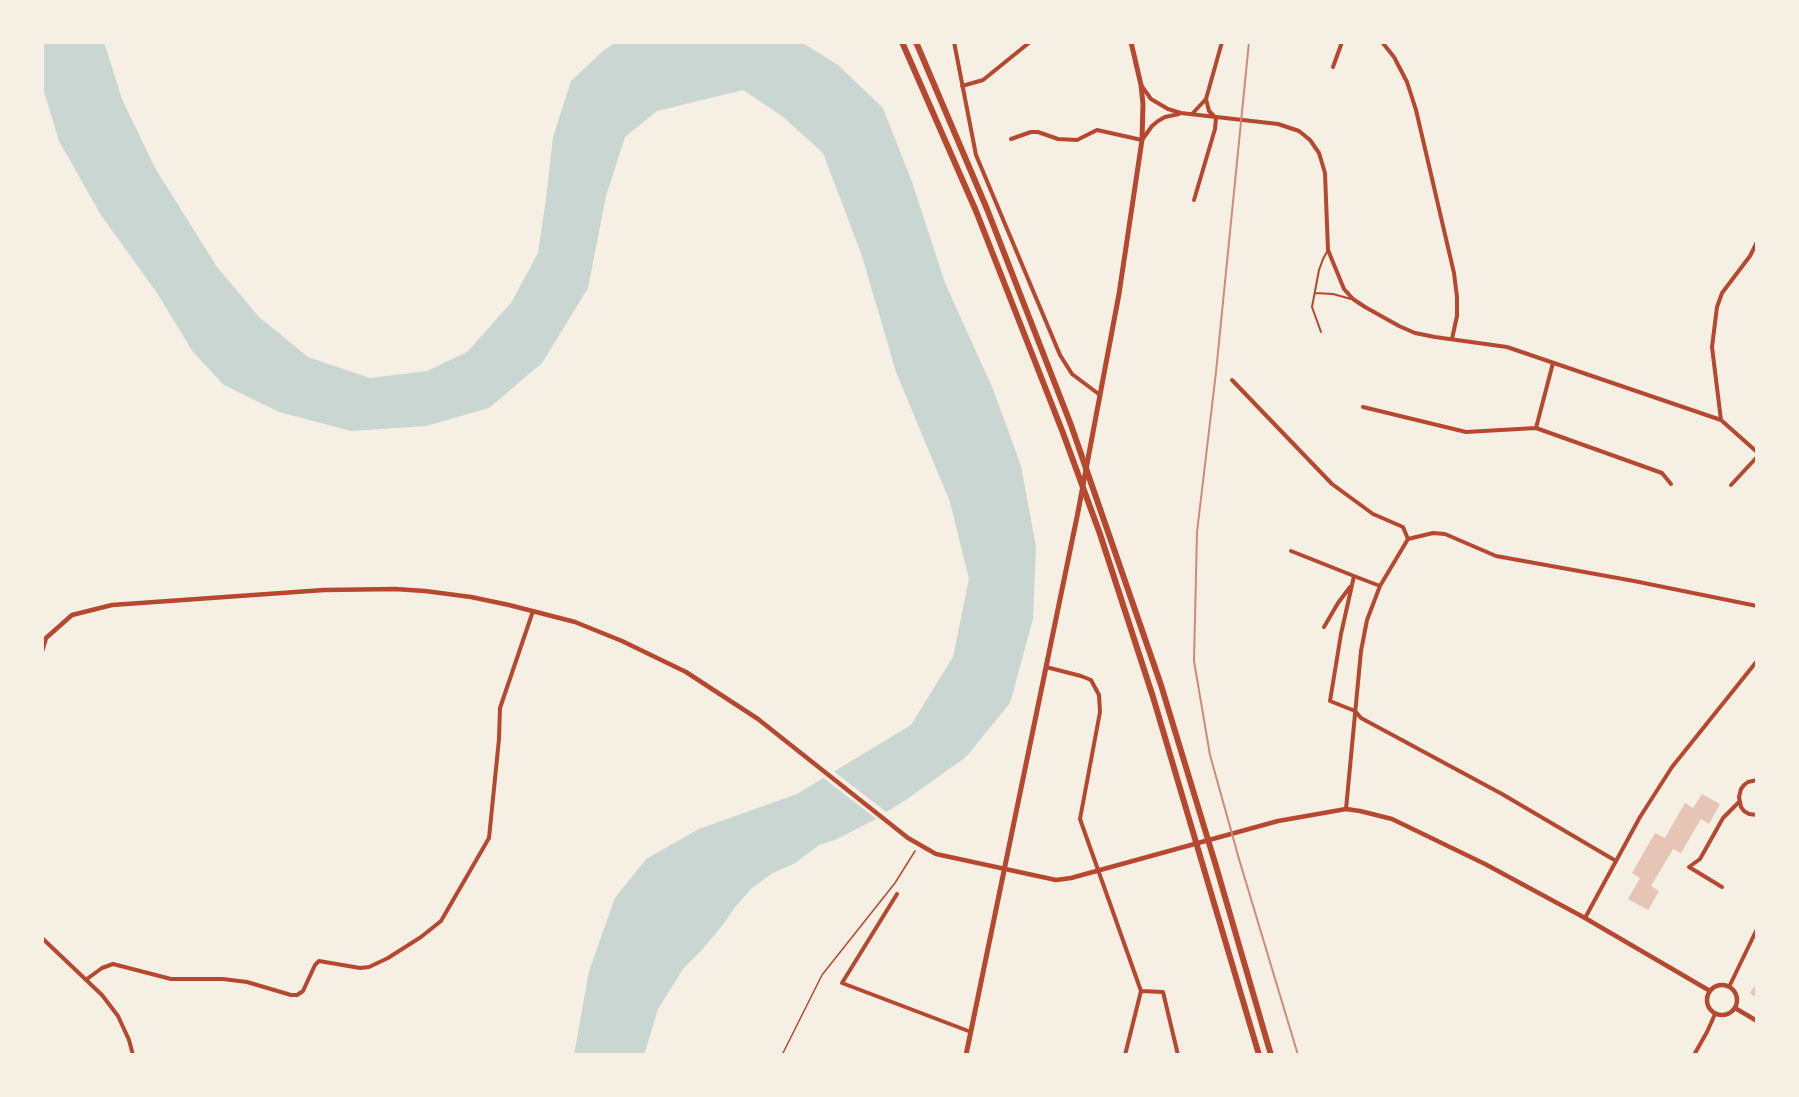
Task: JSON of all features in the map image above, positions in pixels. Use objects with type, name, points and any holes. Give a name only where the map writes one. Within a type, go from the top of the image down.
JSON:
[{"type":"highway","points":[[902,42],[976,211],[1100,534],[1154,697],[1259,1055]]},
{"type":"highway","points":[[916,42],[1002,247],[1071,425],[1109,533],[1161,685],[1271,1055]]},
{"type":"main road","points":[[966,1055],[1078,512],[1119,294],[1142,140],[1141,85],[1131,42]]},
{"type":"street","points":[[954,42],[976,156],[1060,356],[1072,374],[1101,395]]},
{"type":"street","points":[[962,86],[983,80],[1030,42]]},
{"type":"street","points":[[1192,114],[1206,99],[1222,42]]},
{"type":"street","points":[[1333,67],[1342,42]]},
{"type":"street","points":[[1382,42],[1394,57],[1407,82],[1430,167],[1454,273],[1456,316],[1452,339]]},
{"type":"street","points":[[1141,85],[1151,99],[1181,113]]},
{"type":"street","points":[[1206,99],[1209,111],[1216,118]]},
{"type":"street","points":[[1011,138],[1038,132],[1058,139],[1077,140],[1097,130],[1142,140],[1158,121],[1172,114],[1181,113],[1265,122],[1299,131],[1310,140],[1319,153],[1325,173],[1328,250],[1344,289],[1353,299],[1399,327],[1415,333],[1508,347],[1721,420],[1757,452]]},
{"type":"street","points":[[1194,200],[1215,129],[1216,118]]},
{"type":"street","points":[[1721,420],[1712,346],[1717,307],[1722,293],[1750,256],[1757,242]]},
{"type":"street","points":[[1536,428],[1553,363]]},
{"type":"street","points":[[1232,380],[1332,484],[1373,514],[1403,527],[1408,539]]},
{"type":"street","points":[[1363,407],[1466,432],[1536,428],[1662,473],[1671,484]]},
{"type":"street","points":[[1731,485],[1757,457]]},
{"type":"street","points":[[1346,809],[1361,651],[1367,620],[1380,586],[1408,539],[1433,533],[1446,534],[1496,556],[1757,606]]},
{"type":"street","points":[[1291,551],[1380,586]]},
{"type":"street","points":[[1354,576],[1341,634],[1330,701],[1355,711],[1361,718],[1502,794],[1616,861]]},
{"type":"street","points":[[1324,627],[1352,584]]},
{"type":"street","points":[[42,651],[46,638],[72,615],[112,605],[324,590],[395,589],[471,597],[533,610],[575,622],[653,655],[686,672],[767,726],[918,845],[944,856],[1056,880],[1278,821],[1346,809],[1378,815],[1413,828],[1585,918],[1710,991]]},
{"type":"street","points":[[87,979],[102,968],[113,964],[171,979],[223,979],[247,982],[297,995],[303,991],[319,961],[360,968],[369,967],[421,937],[441,921],[489,838],[500,708],[533,610]]},
{"type":"street","points":[[1585,918],[1640,817],[1672,767],[1757,661]]},
{"type":"street","points":[[1045,667],[1091,680],[1099,695],[1101,712],[1080,819],[1140,991],[1125,1055]]},
{"type":"street","points":[[1757,780],[1748,782],[1739,793],[1739,802],[1744,811],[1757,815]]},
{"type":"street","points":[[1722,887],[1689,867],[1700,859],[1723,818],[1739,802]]},
{"type":"street","points":[[897,894],[842,983],[970,1032]]},
{"type":"street","points":[[1729,987],[1757,929]]},
{"type":"street","points":[[42,938],[102,995],[118,1016],[133,1055]]},
{"type":"street","points":[[1719,986],[1729,987],[1736,994],[1735,1008],[1728,1014],[1715,1014],[1707,1003],[1710,991],[1719,986]]},
{"type":"street","points":[[1140,991],[1163,992],[1178,1055]]},
{"type":"street","points":[[1735,1008],[1757,1021]]},
{"type":"street","points":[[1694,1055],[1715,1014]]},
{"type":"lane","points":[[1321,333],[1312,307],[1319,270],[1328,250]]},
{"type":"lane","points":[[1315,293],[1333,294],[1353,299]]},
{"type":"path","points":[[782,1055],[822,975],[895,883],[918,845]]},
{"type":"shaded area","points":[[42,42],[104,42],[122,99],[155,168],[217,267],[259,317],[308,357],[370,378],[427,371],[467,352],[511,303],[538,253],[553,137],[571,81],[616,42],[801,42],[838,65],[883,108],[912,182],[945,283],[993,389],[1021,466],[1036,547],[1033,619],[1010,703],[966,757],[876,819],[837,839],[819,845],[795,863],[771,874],[752,888],[700,952],[683,969],[658,1009],[644,1055],[574,1055],[589,971],[615,898],[646,859],[699,829],[797,794],[911,725],[953,657],[969,579],[950,502],[896,372],[862,256],[823,153],[782,116],[743,90],[657,111],[625,137],[606,196],[588,288],[542,363],[489,408],[426,426],[351,431],[279,412],[224,385],[193,352],[157,293],[101,215],[59,141],[42,85]]},
{"type":"pier","points":[[832,770],[889,814],[879,821],[821,776]]},
{"type":"building","points":[[1702,794],[1720,804],[1709,824],[1701,819],[1681,853],[1673,849],[1651,886],[1659,891],[1648,910],[1628,899],[1640,878],[1632,873],[1655,833],[1665,838],[1685,803],[1693,808]]},
{"type":"building","points":[[1757,982],[1757,998],[1750,993]]},
{"type":"railway","points":[[1249,42],[1216,372],[1197,532],[1194,661],[1210,755],[1298,1055]]}]
